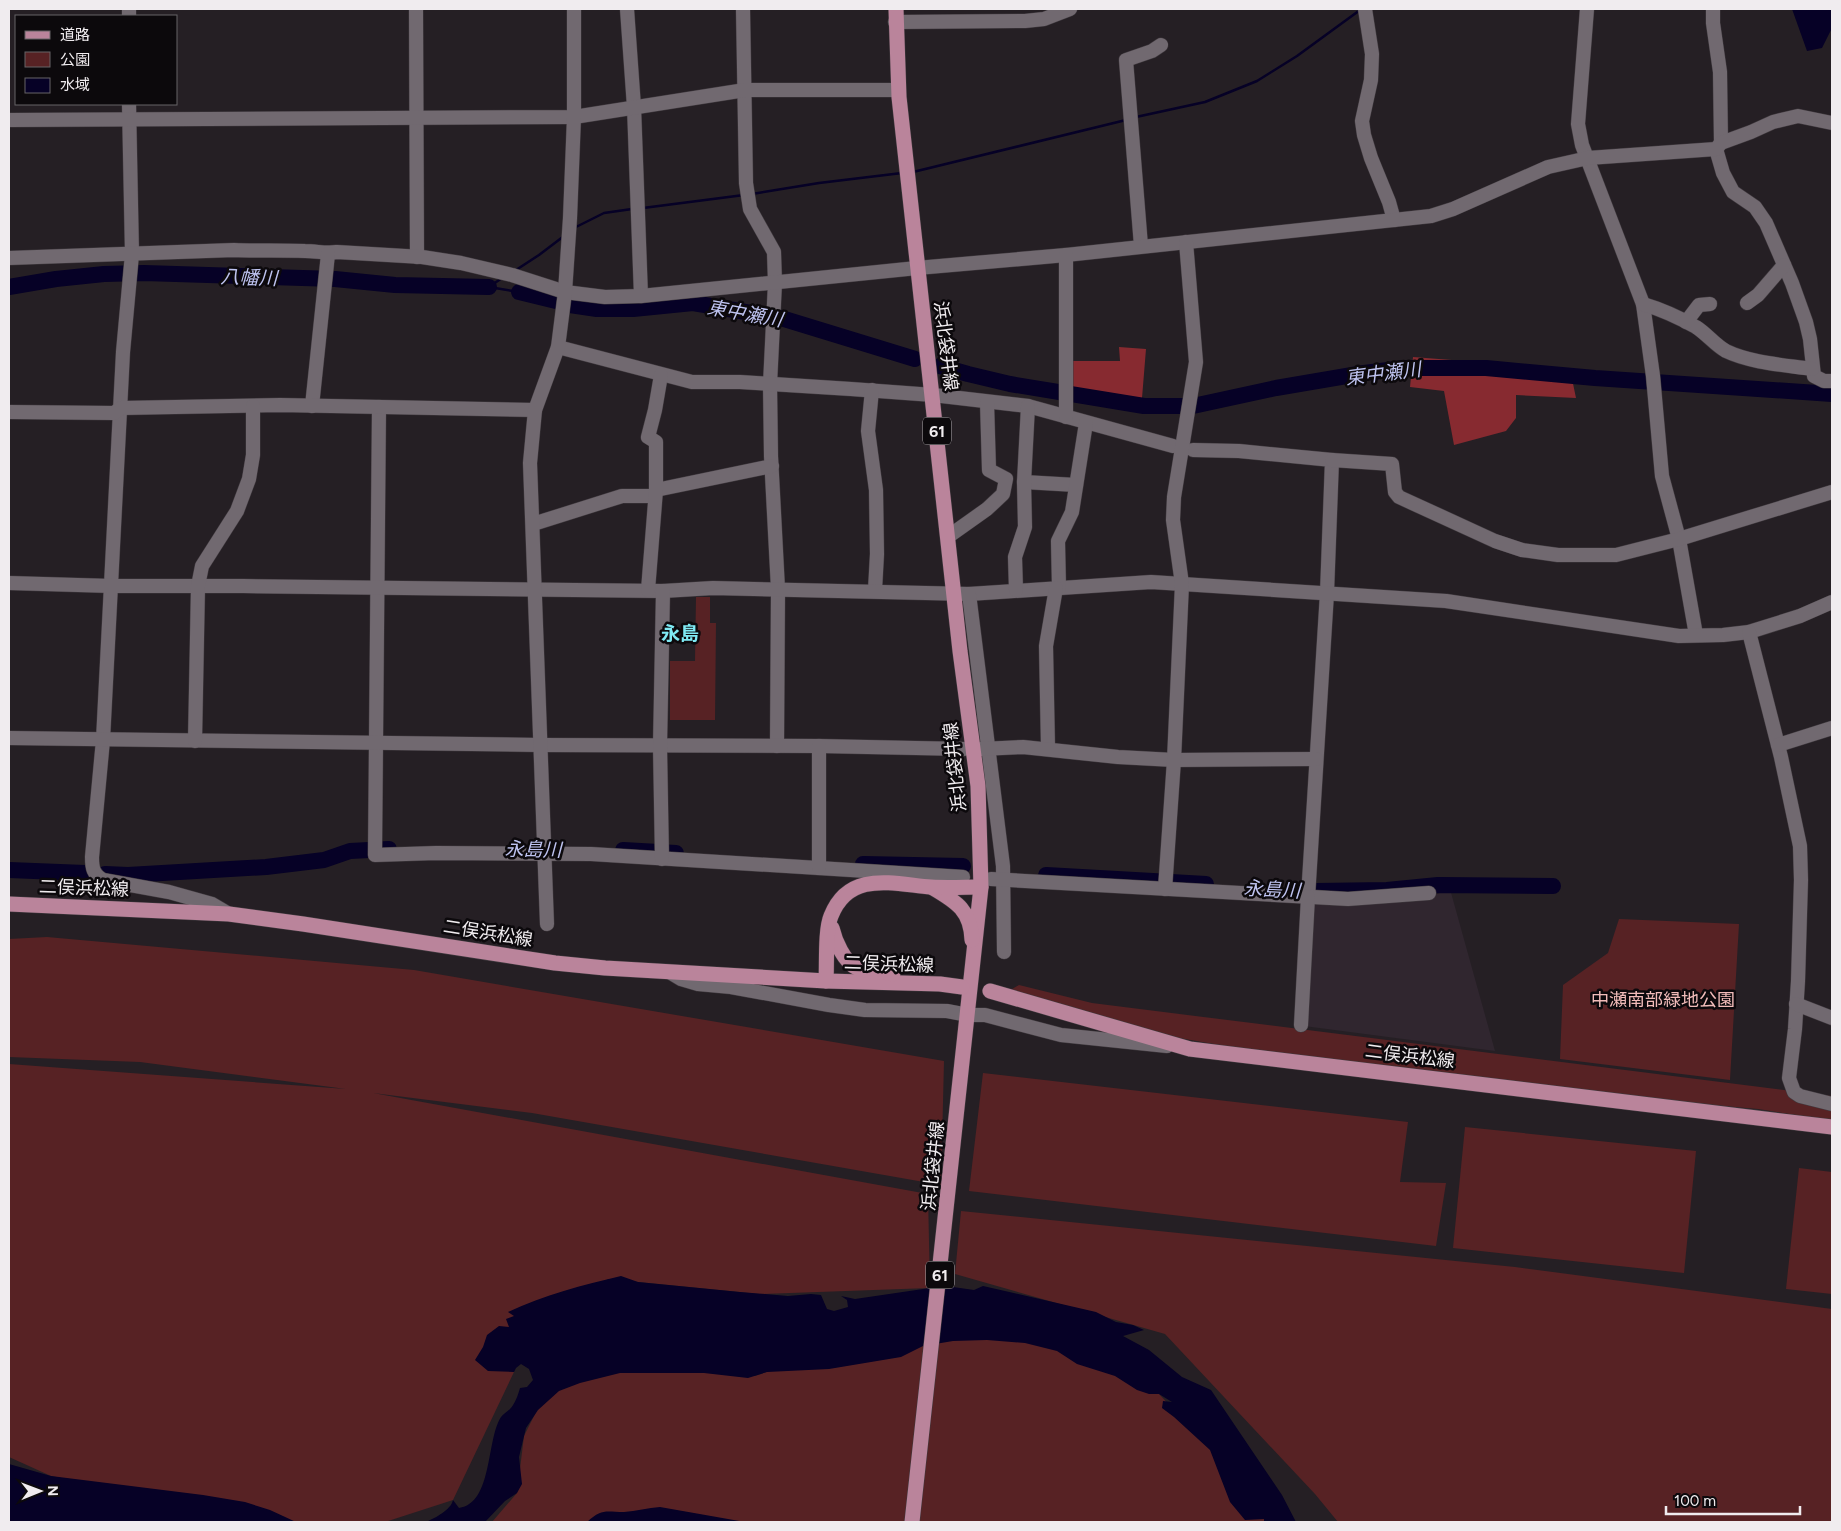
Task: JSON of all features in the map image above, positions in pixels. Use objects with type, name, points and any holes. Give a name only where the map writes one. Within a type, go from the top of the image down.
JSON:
[{"type":"main road","name":"浜北袋井線","points":[[895,16],[898,90],[917,268],[949,536],[962,594],[978,786],[996,878],[972,972],[912,1522]]},
{"type":"main road","points":[[826,981],[830,917],[839,901],[859,886],[880,882],[932,887],[996,878]]},
{"type":"main road","points":[[932,887],[958,904],[967,916],[972,937],[972,972]]},
{"type":"main road","name":"二俣浜松線","points":[[9,904],[229,914],[322,926],[555,963],[671,973],[826,981],[902,982],[962,987]]},
{"type":"main road","points":[[830,917],[835,941],[845,957],[857,968],[892,974],[902,982]]},
{"type":"main road","name":"二俣浜松線","points":[[990,991],[1178,1047],[1244,1057],[1346,1067],[1832,1127]]},
{"type":"street","points":[[416,9],[417,257]]},
{"type":"street","points":[[547,924],[530,462],[535,410],[558,347],[565,292],[570,225],[574,117],[574,9]]},
{"type":"street","points":[[627,9],[634,108],[641,296]]},
{"type":"street","points":[[743,9],[745,144],[748,194],[750,209],[774,252],[775,283],[770,384],[778,589],[777,746]]},
{"type":"street","points":[[895,16],[1026,21],[1044,19],[1070,9]]},
{"type":"street","points":[[1588,9],[1578,124],[1582,145],[1643,304],[1653,380],[1662,476],[1679,539],[1696,635]]},
{"type":"street","points":[[1713,9],[1713,24],[1719,64],[1719,146],[1727,182],[1733,192],[1756,207],[1766,223],[1806,322],[1810,339],[1812,369],[1816,378],[1832,381]]},
{"type":"street","points":[[1366,11],[1372,54],[1371,80],[1362,121],[1371,158],[1389,202],[1394,220]]},
{"type":"street","points":[[1141,246],[1126,60],[1152,51],[1161,45]]},
{"type":"street","points":[[9,120],[574,117],[745,90],[898,90]]},
{"type":"street","points":[[130,105],[130,260],[103,740],[92,869],[97,877],[103,880],[170,892],[212,904],[229,914]]},
{"type":"street","points":[[9,258],[130,260],[234,250],[267,252],[307,251],[328,254],[337,252],[417,257],[461,263],[507,274],[565,292],[605,297],[641,296],[1066,255],[1438,214],[1548,167],[1588,158],[1719,146],[1773,122],[1798,116],[1832,123]]},
{"type":"street","points":[[1166,885],[1182,584],[1173,520],[1174,497],[1196,362],[1186,242]]},
{"type":"street","points":[[312,406],[328,254]]},
{"type":"street","points":[[1066,255],[1066,417]]},
{"type":"street","points":[[1747,303],[1758,294],[1784,265]]},
{"type":"street","points":[[1643,304],[1686,322],[1725,350],[1766,362],[1812,369]]},
{"type":"street","points":[[1686,322],[1699,305],[1710,304]]},
{"type":"street","points":[[558,347],[692,382],[740,382],[872,390],[1028,406],[1173,446]]},
{"type":"street","points":[[648,590],[655,493],[656,442],[648,437],[656,410],[661,375]]},
{"type":"street","points":[[872,390],[868,431],[876,490],[877,554],[875,590]]},
{"type":"street","points":[[949,536],[987,510],[1003,494],[1006,479],[990,470],[987,402]]},
{"type":"street","points":[[195,741],[198,586],[202,566],[237,511],[248,478],[253,455],[254,406]]},
{"type":"street","points":[[9,412],[114,412],[121,408],[254,406],[535,410]]},
{"type":"street","points":[[1016,590],[1015,557],[1025,527],[1024,482],[1028,406]]},
{"type":"street","points":[[379,407],[375,850],[436,853],[544,851],[662,855],[963,876]]},
{"type":"street","points":[[1048,748],[1046,646],[1058,588],[1058,541],[1072,512],[1086,423]]},
{"type":"street","points":[[1193,450],[1239,451],[1392,464],[1395,492],[1399,497],[1495,541],[1522,550],[1558,555],[1616,555],[1679,539],[1832,492]]},
{"type":"street","points":[[1301,1025],[1327,593],[1332,460]]},
{"type":"street","points":[[533,524],[622,496],[655,493],[772,466]]},
{"type":"street","points":[[1024,482],[1076,485]]},
{"type":"street","points":[[9,583],[112,586],[663,591],[713,588],[875,590],[962,594],[1150,582],[1446,601],[1670,635],[1723,635],[1749,632],[1800,616],[1832,602]]},
{"type":"street","points":[[662,855],[660,746],[663,591]]},
{"type":"street","points":[[962,594],[985,749],[1004,952]]},
{"type":"street","points":[[1749,632],[1778,745],[1800,846],[1801,880],[1791,1084],[1794,1092],[1800,1096],[1832,1104]]},
{"type":"street","points":[[1778,745],[1832,728]]},
{"type":"street","points":[[9,738],[964,749]]},
{"type":"street","points":[[818,865],[819,746]]},
{"type":"street","points":[[985,749],[1048,748],[1118,757],[1174,760],[1316,759]]},
{"type":"street","points":[[996,878],[1166,885],[1214,890],[1308,894],[1348,899],[1429,893]]},
{"type":"street","points":[[671,973],[681,979],[698,984],[731,986],[829,1006],[865,1010],[946,1011],[968,1021],[985,1015],[1061,1036],[1178,1047]]},
{"type":"street","points":[[1796,1004],[1832,1018]]},
{"type":"shaded area","points":[[1119,347],[1146,349],[1142,398],[1072,389],[1073,361],[1120,361]]},
{"type":"shaded area","points":[[1413,357],[1570,369],[1576,398],[1516,395],[1516,418],[1506,431],[1454,445],[1444,391],[1410,387]]},
{"type":"shaded area","points":[[1450,889],[1495,1051],[1304,1026],[1313,901],[1353,904],[1437,894]]},
{"type":"green space","points":[[696,597],[710,597],[710,623],[716,623],[715,720],[670,720],[670,661],[695,661]]},
{"type":"green space","name":"中瀬南部緑地公園","points":[[1619,919],[1739,924],[1730,1080],[1560,1059],[1563,985],[1608,953]]},
{"type":"green space","points":[[47,937],[414,970],[944,1061],[941,1185],[532,1113],[373,1093],[928,1194],[930,1288],[759,1294],[608,1279],[476,1360],[514,1372],[453,1500],[385,1522],[288,1522],[51,1476],[9,1457],[9,1064],[346,1089],[140,1062],[9,1057],[9,939]]},
{"type":"green space","points":[[1019,985],[1092,1003],[1832,1096],[1832,1121],[1758,1109],[1677,1102],[1231,1047],[1156,1034],[1007,992]]},
{"type":"green space","points":[[983,1073],[1408,1122],[1400,1182],[1446,1183],[1436,1246],[969,1191]]},
{"type":"green space","points":[[1465,1127],[1696,1151],[1684,1273],[1453,1248]]},
{"type":"green space","points":[[1799,1168],[1832,1172],[1832,1294],[1786,1289]]},
{"type":"green space","points":[[961,1211],[1515,1267],[1832,1309],[1832,1522],[1338,1522],[1315,1494],[1165,1334],[955,1274]]},
{"type":"green space","points":[[902,1326],[1035,1332],[1159,1394],[1266,1508],[1269,1522],[492,1522],[517,1493],[524,1436],[549,1386],[659,1354],[755,1376]]},
{"type":"water","points":[[1792,9],[1832,9],[1832,28],[1822,48],[1807,51]]},
{"type":"water","points":[[621,1276],[638,1282],[740,1292],[788,1296],[821,1295],[827,1309],[834,1311],[848,1307],[847,1300],[841,1296],[855,1299],[930,1288],[953,1287],[974,1290],[983,1286],[1096,1312],[1116,1322],[1133,1325],[1144,1330],[1123,1336],[1149,1350],[1182,1377],[1211,1390],[1282,1495],[1296,1522],[1264,1522],[1264,1519],[1245,1520],[1230,1502],[1210,1450],[1162,1408],[1163,1401],[1172,1402],[1159,1394],[1149,1394],[1137,1390],[1115,1376],[1077,1364],[1057,1351],[1025,1343],[987,1340],[953,1341],[923,1346],[901,1357],[829,1369],[767,1372],[748,1378],[704,1373],[620,1373],[580,1383],[559,1391],[538,1410],[526,1428],[519,1457],[522,1484],[517,1493],[505,1501],[485,1522],[426,1522],[446,1510],[453,1500],[459,1508],[470,1504],[478,1495],[487,1469],[496,1427],[501,1417],[513,1405],[520,1388],[527,1387],[533,1380],[529,1369],[521,1364],[514,1372],[488,1371],[475,1360],[483,1347],[487,1335],[499,1326],[509,1327],[506,1319],[514,1316],[508,1312],[535,1300]]},
{"type":"water","points":[[9,1464],[51,1476],[245,1502],[270,1510],[296,1522],[9,1522]]},
{"type":"water","points":[[660,1507],[745,1522],[587,1522],[604,1512],[624,1512]]},
{"type":"waterway","points":[[1136,117],[1205,102],[1257,81],[1297,56],[1360,10]]},
{"type":"waterway","points":[[913,172],[1126,120]]},
{"type":"waterway","points":[[752,194],[819,183],[902,173]]},
{"type":"waterway","points":[[643,208],[744,195]]},
{"type":"waterway","points":[[574,228],[604,213],[632,209]]},
{"type":"waterway","points":[[516,270],[564,236]]},
{"type":"waterway","name":"八幡川","points":[[9,287],[56,279],[104,274],[144,273],[335,279],[395,285],[489,287]]},
{"type":"waterway","points":[[502,278],[489,287],[519,292]]},
{"type":"waterway","name":"東中瀬川","points":[[519,292],[556,301]]},
{"type":"waterway","name":"東中瀬川","points":[[570,305],[597,309],[633,309],[693,303],[781,318],[915,359]]},
{"type":"waterway","name":"東中瀬川","points":[[940,366],[1010,384],[1144,406],[1193,406],[1276,388],[1404,368],[1486,368],[1595,378],[1832,394]]},
{"type":"waterway","name":"永島川","points":[[105,874],[128,875],[266,867],[324,860],[350,851],[389,849]]},
{"type":"waterway","name":"永島川","points":[[623,850],[676,853]]},
{"type":"waterway","name":"永島川","points":[[863,864],[963,866]]},
{"type":"waterway","name":"永島川","points":[[9,870],[85,873]]},
{"type":"waterway","name":"永島川","points":[[1046,875],[1206,884]]},
{"type":"waterway","name":"永島川","points":[[1316,891],[1387,890],[1438,885],[1553,886]]},
{"type":"district","name":"永島","points":[[680,633]]}]
